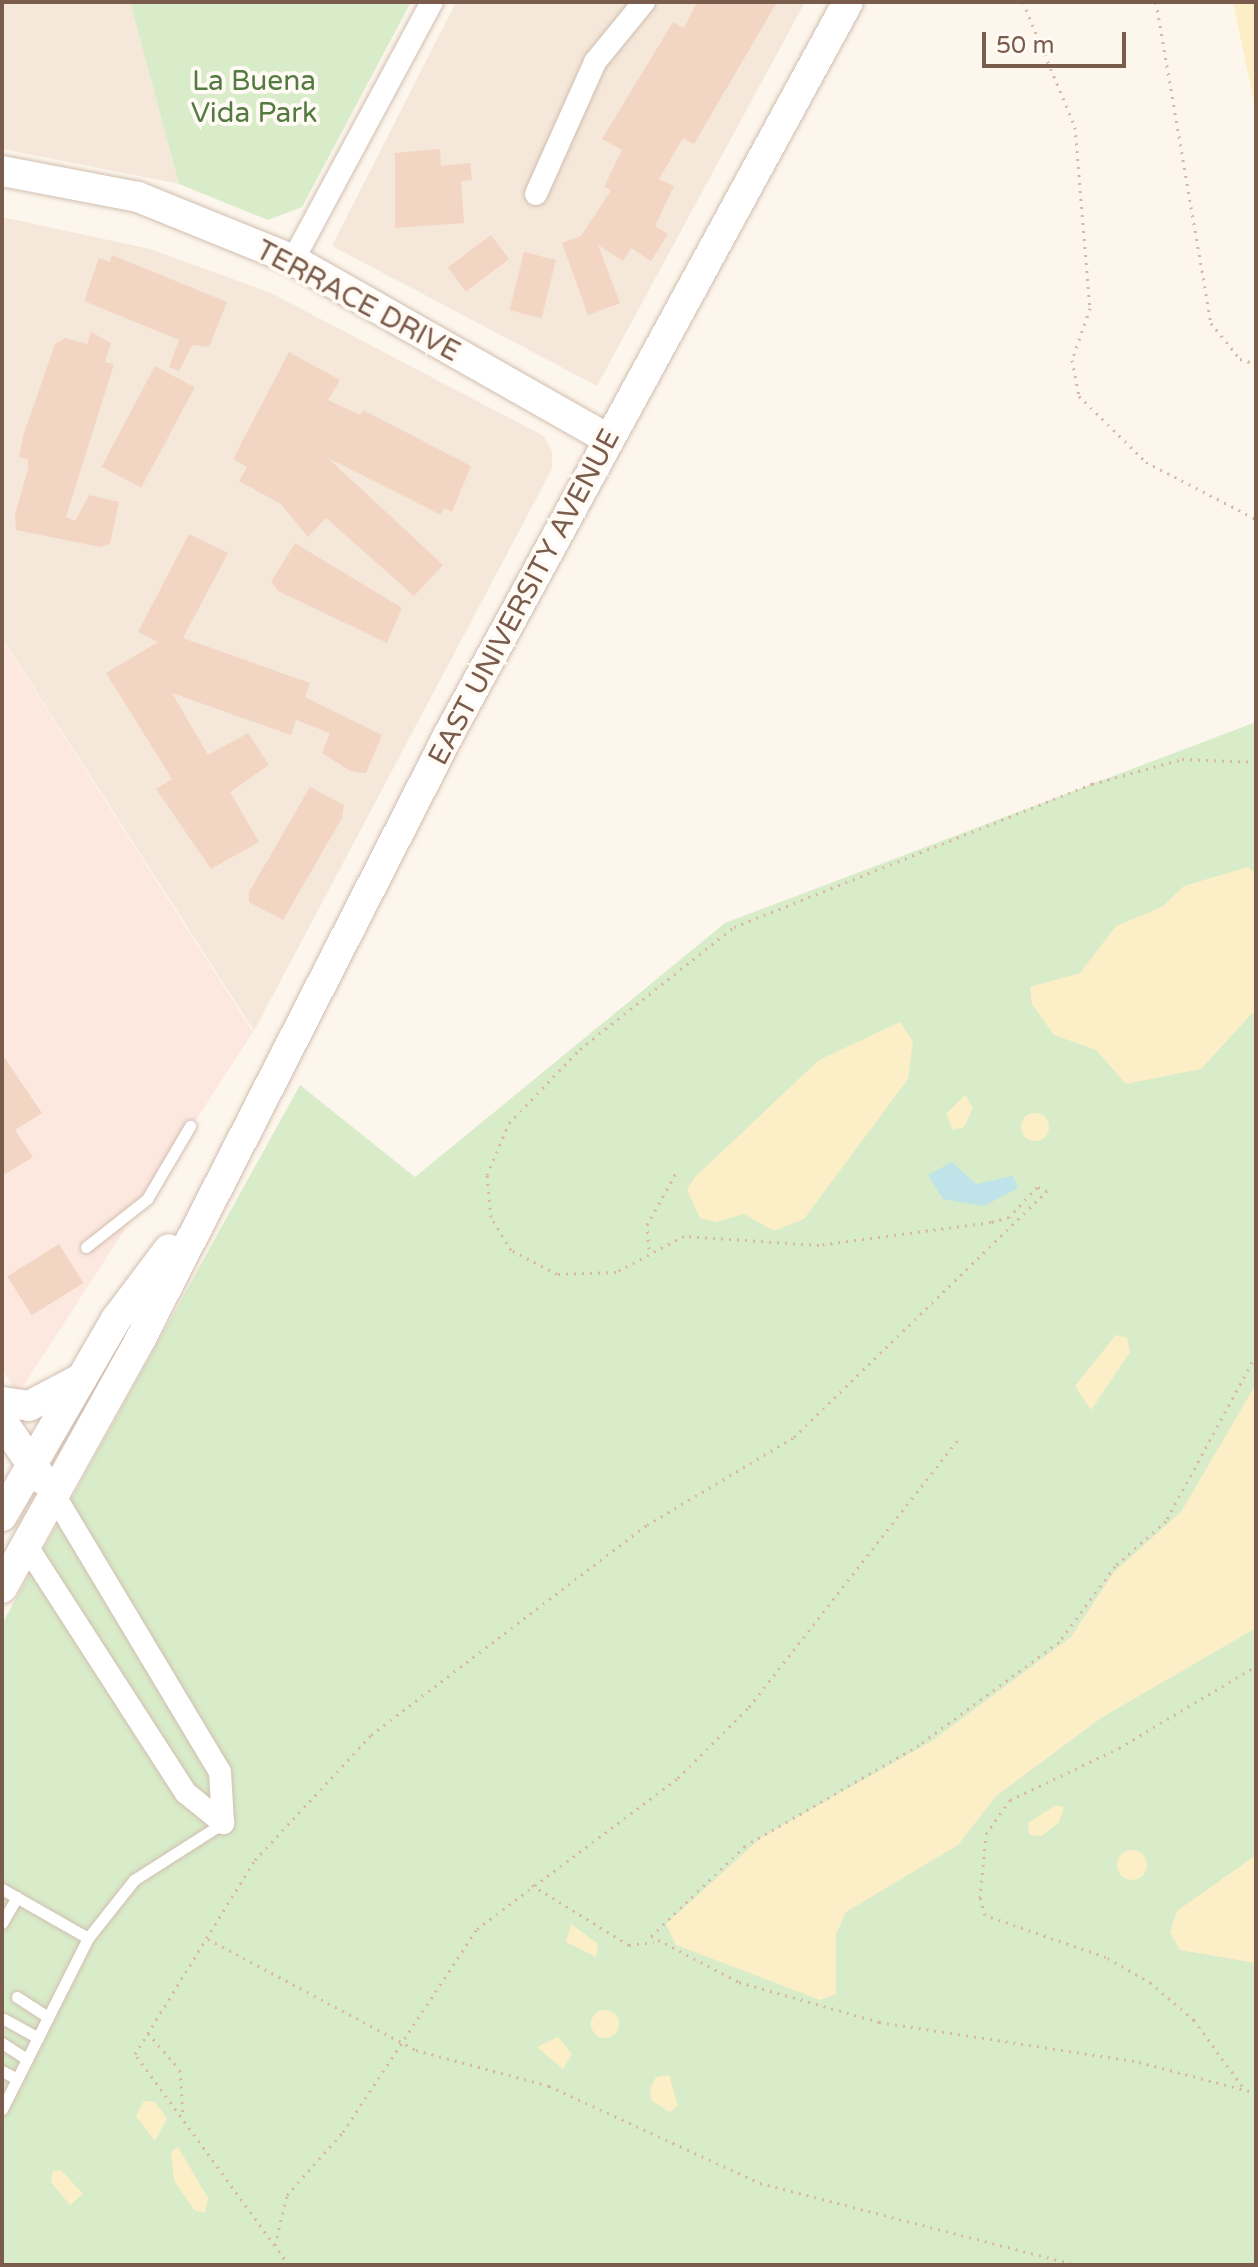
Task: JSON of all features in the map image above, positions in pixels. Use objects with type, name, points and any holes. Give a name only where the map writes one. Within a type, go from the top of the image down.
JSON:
[{"type":"main road","name":"EAST UNIVERSITY AVENUE","points":[[2,1588],[140,1340],[208,1196],[608,439],[848,2]]},
{"type":"main road","name":"TERRACE DRIVE","points":[[2,171],[138,197],[293,260],[608,439]]},
{"type":"main road","name":"EAST UNIVERSITY AVENUE","points":[[3,1509],[33,1466],[117,1318],[208,1196]]},
{"type":"main road","points":[[2,1402],[29,1406],[84,1376]]},
{"type":"main road","points":[[2,1421],[53,1493]]},
{"type":"main road","points":[[3,1509],[26,1545]]},
{"type":"street","points":[[293,260],[432,2]]},
{"type":"street","points":[[536,194],[595,62],[644,2]]},
{"type":"street","points":[[53,1493],[220,1772],[223,1823]]},
{"type":"street","points":[[26,1545],[186,1793],[223,1823]]},
{"type":"lane","points":[[86,1247],[147,1199],[190,1126]]},
{"type":"lane","points":[[3,2105],[88,1938],[134,1880],[223,1823]]},
{"type":"lane","points":[[2,1889],[88,1938]]},
{"type":"lane","points":[[2,1923],[17,1897]]},
{"type":"lane","points":[[17,1997],[48,2017]]},
{"type":"lane","points":[[4,2019],[38,2038]]},
{"type":"lane","points":[[2,2043],[27,2059]]},
{"type":"lane","points":[[2,2071],[17,2079]]},
{"type":"path","points":[[1023,2],[1075,127],[1079,155],[1090,308],[1072,360],[1079,396],[1146,462],[1256,519]]},
{"type":"path","points":[[1156,2],[1211,323],[1240,359],[1256,364]]},
{"type":"path","points":[[289,2265],[135,2054],[255,1860],[371,1735],[647,1525],[794,1437],[1047,1191],[1037,1187],[1009,1217],[867,1241],[787,1246],[684,1236],[648,1250],[601,1275],[557,1274],[531,1264],[496,1228],[487,1175],[518,1110],[686,958],[734,927],[1092,784],[1182,759],[1256,762]]},
{"type":"path","points":[[648,1250],[647,1225],[676,1173]]},
{"type":"path","points":[[654,1942],[655,1928],[745,1846],[919,1745],[1059,1642],[1115,1566],[1166,1521],[1256,1355]]},
{"type":"path","points":[[275,2245],[287,2195],[343,2132],[399,2042],[477,1929],[678,1778],[749,1707],[961,1436]]},
{"type":"path","points":[[1244,2089],[1194,2020],[1151,1983],[1096,1953],[985,1915],[980,1898],[986,1834],[1010,1800],[1119,1748],[1256,1666]]},
{"type":"path","points":[[532,1885],[629,1945],[654,1942],[739,1982],[879,2022],[1139,2062],[1256,2093]]},
{"type":"path","points":[[208,1939],[399,2042],[549,2086],[782,2190],[842,2199],[1076,2265]]},
{"type":"path","points":[[148,2033],[180,2070],[186,2122]]},
{"type":"shaded area","points":[[2,2],[130,2],[179,184],[2,149]]},
{"type":"shaded area","points":[[456,2],[805,2],[597,386],[332,246]]},
{"type":"shaded area","points":[[2,217],[150,249],[271,293],[544,436],[552,452],[552,469],[254,1031],[2,638]]},
{"type":"shaded area","points":[[2,639],[253,1032],[18,1394],[2,1369]]},
{"type":"green space","name":"La Buena Vida Park","points":[[130,2],[411,2],[302,207],[268,220],[179,184]]},
{"type":"green space","points":[[1256,722],[1256,2265],[2,2265],[2,1624],[300,1085],[415,1177],[725,923]]},
{"type":"sand","points":[[1233,2],[1256,2],[1256,112]]},
{"type":"sand","points":[[1248,867],[1256,874],[1256,1009],[1201,1069],[1126,1084],[1096,1050],[1054,1035],[1032,1004],[1030,987],[1080,973],[1116,926],[1162,907],[1184,886]]},
{"type":"sand","points":[[900,1022],[913,1041],[908,1079],[804,1219],[774,1231],[744,1214],[716,1222],[700,1218],[687,1190],[694,1178],[819,1060]]},
{"type":"sand","points":[[965,1095],[973,1108],[964,1127],[953,1130],[946,1114]]},
{"type":"sand","points":[[1035,1113],[1045,1117],[1049,1127],[1045,1137],[1035,1141],[1025,1137],[1021,1127],[1025,1117]]},
{"type":"sand","points":[[1116,1335],[1127,1338],[1130,1352],[1091,1410],[1075,1386]]},
{"type":"sand","points":[[1256,1384],[1256,1628],[1101,1718],[996,1796],[958,1845],[846,1912],[836,1934],[836,1994],[820,2000],[676,1945],[666,1924],[762,1837],[932,1741],[1071,1637],[1114,1572],[1181,1512]]},
{"type":"sand","points":[[1056,1805],[1064,1807],[1059,1822],[1042,1836],[1029,1835],[1028,1823]]},
{"type":"sand","points":[[1132,1850],[1143,1854],[1147,1865],[1143,1876],[1132,1880],[1121,1876],[1117,1865],[1121,1854]]},
{"type":"sand","points":[[1256,1855],[1256,1963],[1180,1950],[1170,1932],[1177,1911]]},
{"type":"sand","points":[[571,1924],[598,1944],[596,1957],[566,1942]]},
{"type":"sand","points":[[605,2010],[615,2014],[619,2024],[615,2034],[605,2038],[595,2034],[591,2024],[595,2014]]},
{"type":"sand","points":[[558,2037],[572,2054],[563,2069],[537,2047]]},
{"type":"sand","points":[[669,2075],[678,2106],[670,2112],[652,2101],[650,2089],[656,2077]]},
{"type":"sand","points":[[144,2101],[155,2102],[167,2119],[155,2141],[136,2116]]},
{"type":"sand","points":[[178,2147],[208,2198],[205,2213],[194,2210],[174,2180],[171,2152]]},
{"type":"sand","points":[[61,2170],[83,2194],[70,2205],[51,2182],[53,2171]]},
{"type":"water","points":[[952,1162],[976,1184],[1013,1176],[1018,1188],[984,1206],[943,1199],[928,1175]]},
{"type":"building","points":[[697,2],[777,2],[694,144],[683,138],[659,179],[674,186],[655,226],[668,234],[651,261],[631,248],[623,261],[598,245],[620,303],[588,315],[562,243],[581,236],[611,190],[604,187],[622,150],[602,139],[673,22],[684,28]]},
{"type":"building","points":[[440,149],[441,166],[470,163],[472,180],[461,181],[464,223],[395,228],[395,153]]},
{"type":"building","points":[[491,235],[509,259],[466,291],[448,267]]},
{"type":"building","points":[[524,252],[556,260],[542,318],[509,310]]},
{"type":"building","points":[[112,255],[227,302],[209,347],[192,345],[179,371],[169,367],[179,340],[84,301],[99,258],[110,262]]},
{"type":"building","points":[[91,332],[111,343],[105,362],[114,364],[66,517],[75,521],[89,495],[119,502],[110,544],[100,547],[16,530],[15,515],[28,469],[28,459],[19,457],[23,436],[55,344],[65,338],[87,344]]},
{"type":"building","points":[[289,352],[340,380],[328,400],[360,415],[363,410],[471,466],[452,512],[444,508],[441,515],[328,458],[443,565],[414,596],[326,518],[308,537],[281,504],[239,481],[247,467],[233,459]]},
{"type":"building","points":[[155,366],[195,387],[141,488],[101,467]]},
{"type":"building","points":[[189,534],[228,553],[183,638],[310,683],[305,697],[382,735],[366,773],[350,771],[322,753],[330,733],[296,720],[291,735],[172,693],[208,755],[248,733],[269,765],[230,792],[259,842],[211,869],[156,789],[172,779],[106,673],[158,642],[138,632]]},
{"type":"building","points":[[295,543],[402,608],[387,643],[278,591],[271,582]]},
{"type":"building","points":[[310,787],[344,805],[342,818],[283,920],[249,902],[249,892]]},
{"type":"building","points":[[2,1054],[42,1113],[15,1130],[33,1157],[2,1176]]},
{"type":"building","points":[[59,1244],[83,1283],[32,1315],[7,1276]]}]
